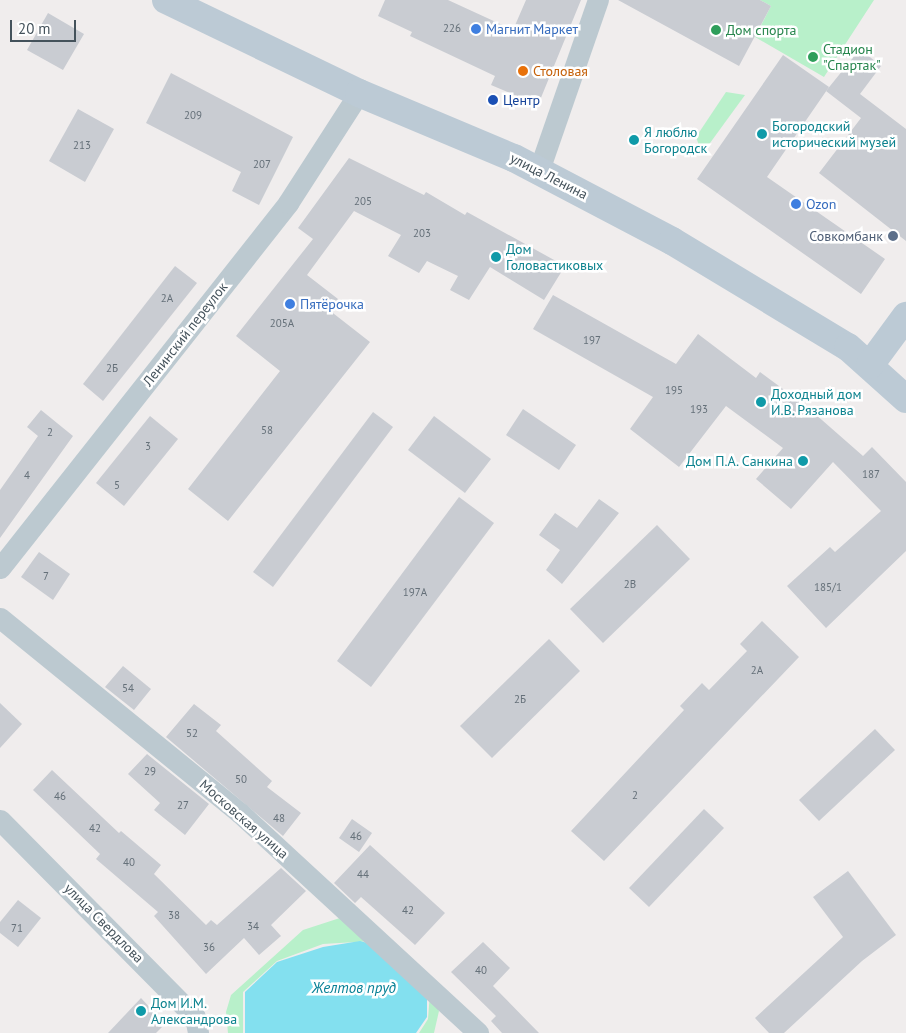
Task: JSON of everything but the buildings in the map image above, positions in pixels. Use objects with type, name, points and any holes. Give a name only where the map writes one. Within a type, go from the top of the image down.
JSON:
[{"type":"main road","name":"улица Ленина","points":[[166,0],[359,93],[539,170],[681,246],[833,337],[870,365],[906,400]]},
{"type":"main road","points":[[870,365],[906,316]]},
{"type":"street","points":[[539,170],[598,0]]},
{"type":"street","name":"Ленинский переулок","points":[[0,568],[288,203],[359,93]]},
{"type":"street","name":"Московская улица","points":[[0,618],[240,813],[478,1033]]},
{"type":"street","name":"улица Свердлова","points":[[0,820],[195,1017],[198,1033]]},
{"type":"green space","name":"Стадион \"Спартак\"","points":[[760,0],[874,0],[824,77],[755,37],[771,6]]},
{"type":"green space","points":[[726,92],[745,95],[702,154],[696,137]]},
{"type":"green space","points":[[346,916],[372,941],[323,944],[277,961],[243,992],[243,1033],[228,1033],[226,1012],[231,995],[303,930]]},
{"type":"green space","points":[[430,993],[439,1011],[434,1033],[419,1033],[428,1019]]},
{"type":"water","name":"Желтов пруд","points":[[360,941],[375,945],[427,992],[427,1017],[416,1033],[245,1033],[245,992],[277,962],[323,947]]},
{"type":"place","name":"Магнит Маркет","points":[[476,29]]},
{"type":"place","name":"Дом спорта","points":[[716,30]]},
{"type":"place","name":"Стадион \"Спартак\"","points":[[813,57]]},
{"type":"place","name":"Столовая","points":[[523,71]]},
{"type":"place","name":"Центр","points":[[493,100]]},
{"type":"place","name":"Богородский исторический музей","points":[[762,134]]},
{"type":"place","name":"Я люблю Богородск","points":[[634,140]]},
{"type":"place","name":"Ozon","points":[[796,204]]},
{"type":"place","name":"Совкомбанк","points":[[893,236]]},
{"type":"place","name":"Дом Головастиковых","points":[[496,257]]},
{"type":"place","name":"Пятёрочка","points":[[290,304]]},
{"type":"place","name":"Доходный дом И.В. Рязанова","points":[[761,402]]},
{"type":"place","name":"Дом П.А. Санкина","points":[[803,461]]},
{"type":"place","name":"Дом И.М. Александрова","points":[[141,1011]]}]
